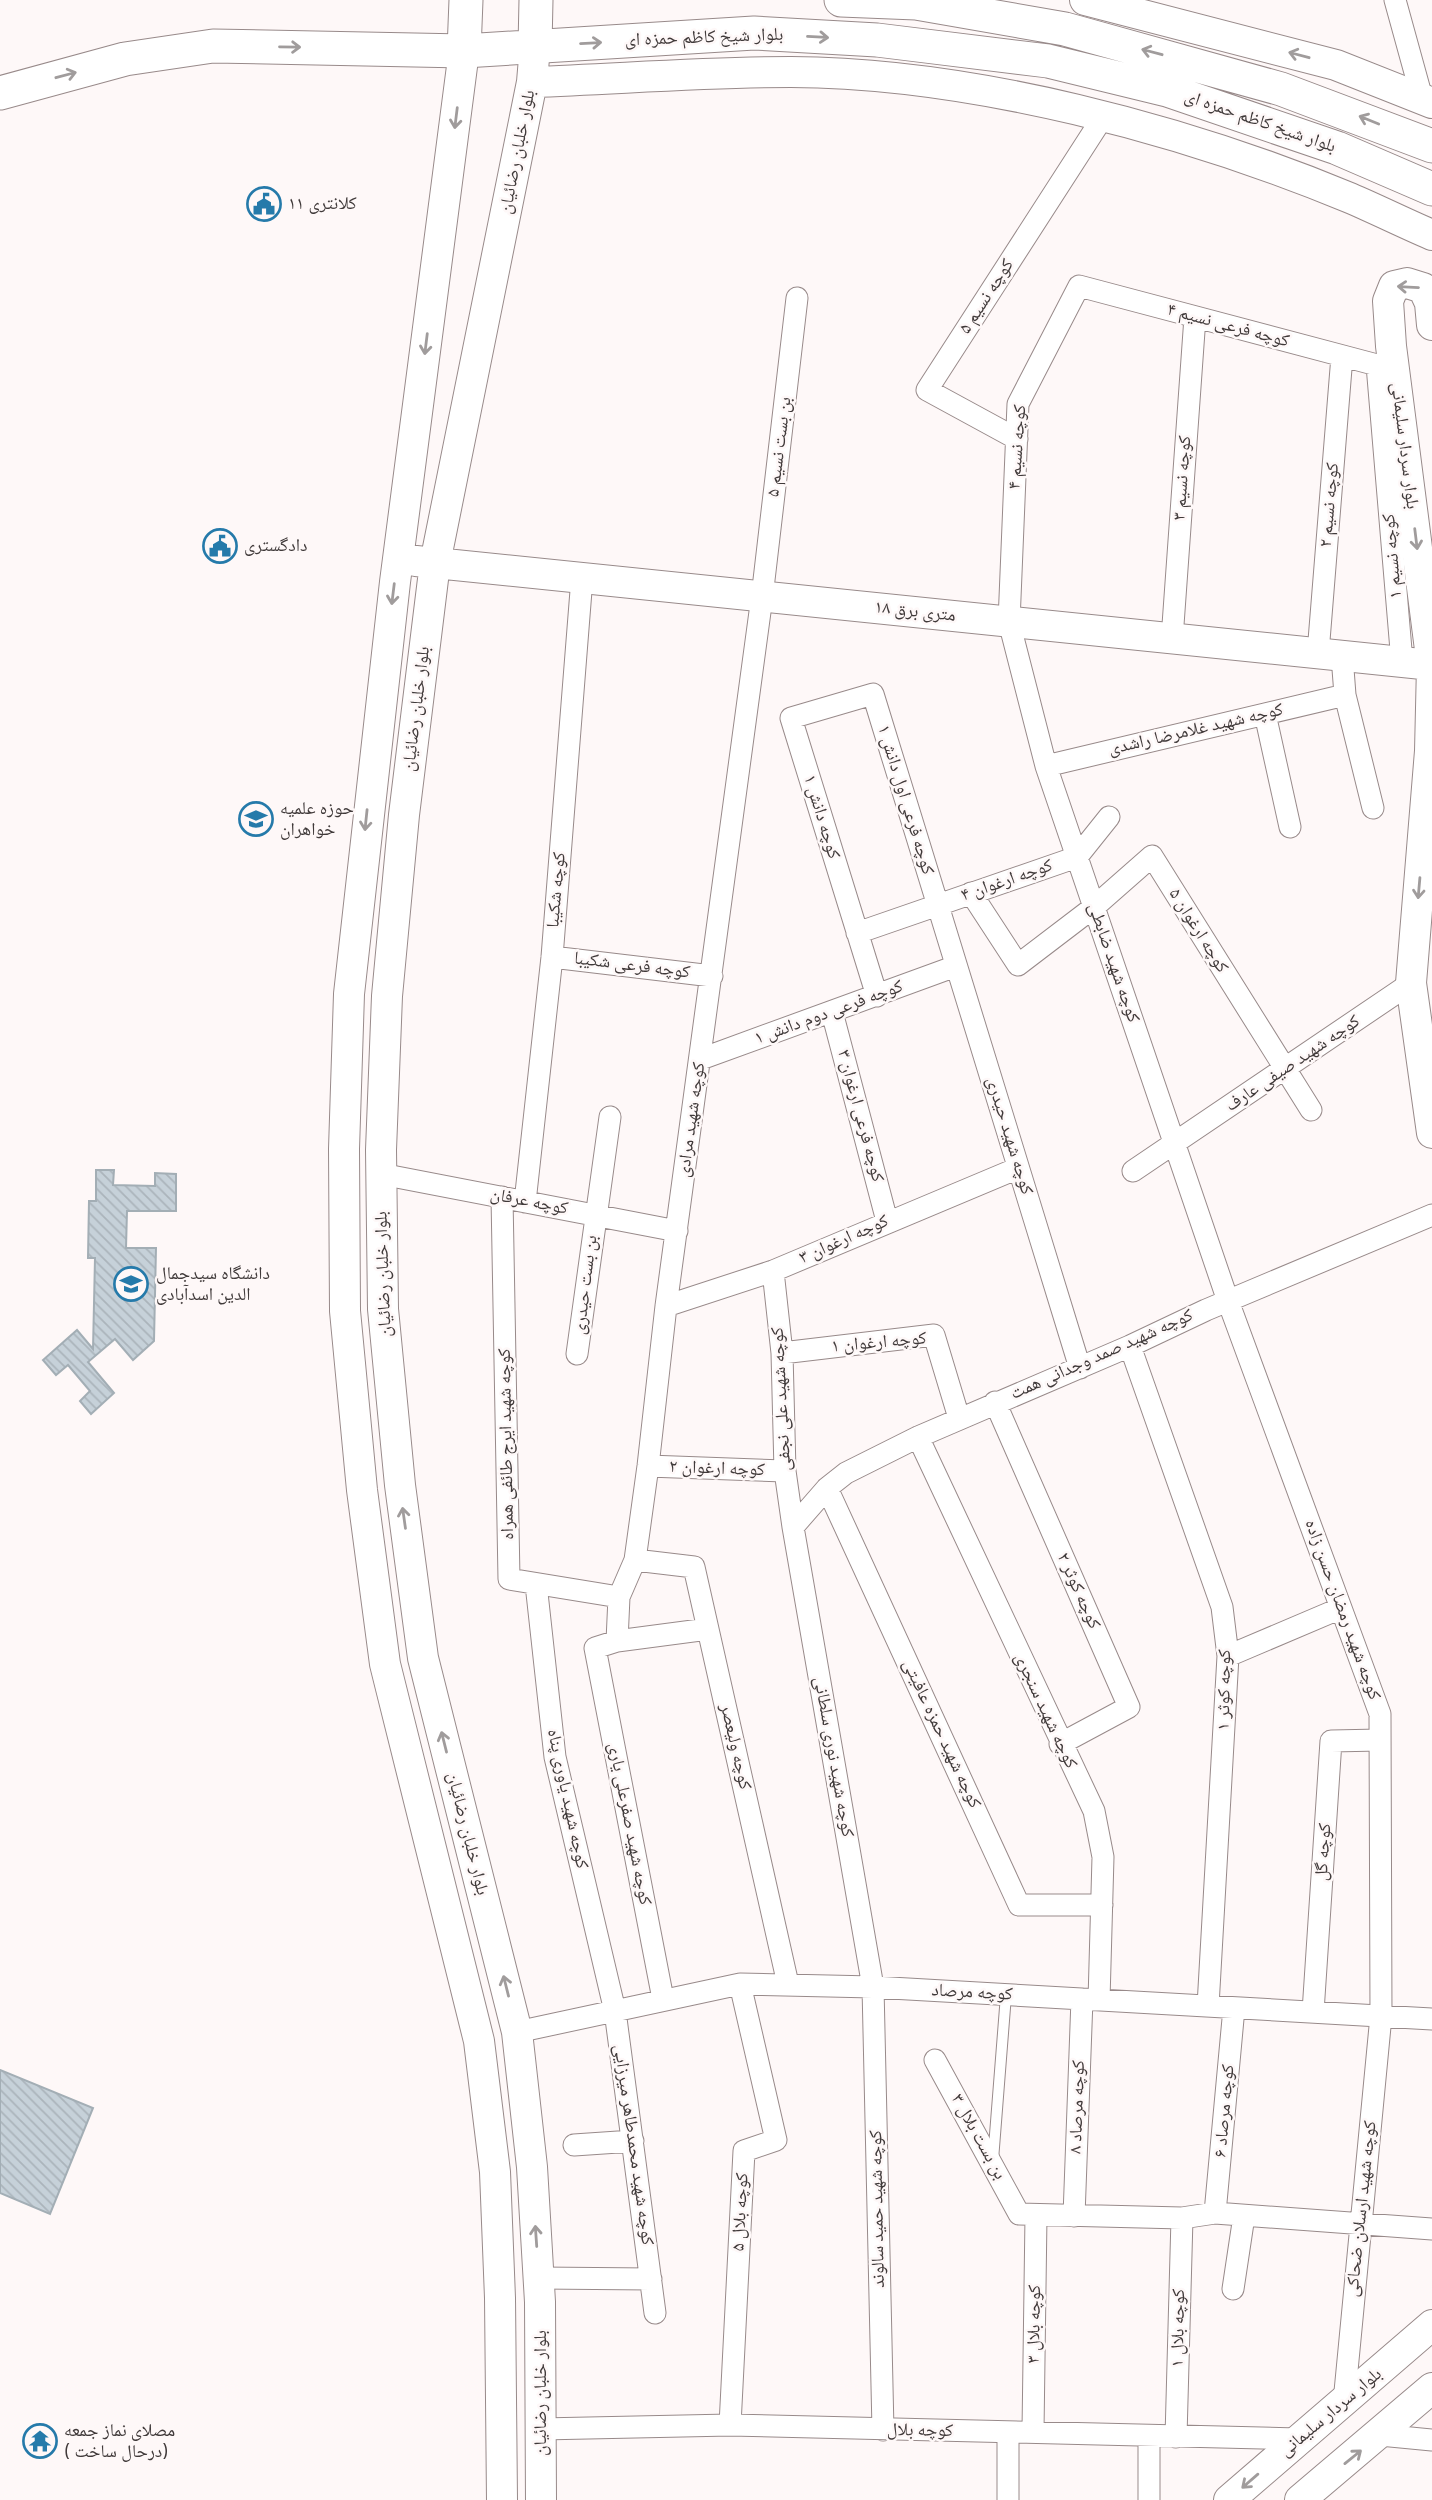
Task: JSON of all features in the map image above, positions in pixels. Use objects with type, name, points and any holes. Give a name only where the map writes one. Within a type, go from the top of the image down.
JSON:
[{"type":"main road","points":[[466,0],[464,51],[367,810],[349,994],[344,1149],[345,1311],[362,1490],[385,1664],[478,2040],[495,2172],[500,2298],[502,2500]]},
{"type":"main road","points":[[535,46],[536,0]]},
{"type":"main road","name":"بلوار شیخ کاظم حمزه ای","points":[[841,0],[916,3],[1065,29],[1281,89],[1432,146]]},
{"type":"main road","points":[[1085,0],[1336,65],[1427,100]]},
{"type":"main road","name":"بلوار شیخ کاظم حمزه ای","points":[[0,93],[125,59],[213,46],[464,51],[754,33],[877,40],[1048,61],[1167,90],[1348,152],[1432,189]]},
{"type":"main road","name":"بلوار خلبان رضائیان","points":[[535,46],[532,82],[435,563],[404,815],[387,996],[382,1174],[383,1310],[400,1485],[423,1658],[517,2032],[532,2167],[539,2278],[541,2500]]},
{"type":"main road","points":[[532,82],[805,73],[974,91],[1103,117],[1248,161],[1350,198],[1432,235]]},
{"type":"main road","name":"بلوار سردار سلیمانی","points":[[1432,325],[1430,303],[1423,288],[1407,283],[1394,286],[1388,301],[1391,346],[1432,665],[1430,751],[1411,983],[1432,1133]]},
{"type":"main road","name":"۱۸ متری برق","points":[[398,560],[1432,665]]},
{"type":"main road","points":[[478,2040],[517,2032]]},
{"type":"main road","name":"بلوار سردار سلیمانی","points":[[1229,2500],[1432,2325]]},
{"type":"main road","points":[[1300,2500],[1380,2435],[1432,2388]]},
{"type":"street","points":[[1395,0],[1427,100]]},
{"type":"street","name":"کوچه نسیم ۵","points":[[1017,439],[927,390],[1103,117]]},
{"type":"street","name":"کوچه نسیم ۴","points":[[1009,622],[1018,404],[1079,286]]},
{"type":"street","name":"کوچه فرعی نسیم ۴","points":[[1079,286],[1377,365]]},
{"type":"street","name":"بن بست نسیم ۵","points":[[762,597],[797,298]]},
{"type":"street","name":"کوچه نسیم ۳","points":[[1172,639],[1195,317]]},
{"type":"street","name":"کوچه نسیم ۲","points":[[1342,356],[1330,654],[1345,695],[1373,808]]},
{"type":"street","name":"کوچه نسیم ۱","points":[[1377,365],[1402,662]]},
{"type":"street","name":"کوچه شکیبا","points":[[525,1202],[552,957],[582,578]]},
{"type":"street","name":"کوچه شهید مرادی","points":[[617,1641],[619,1597],[635,1560],[762,597]]},
{"type":"street","name":"کوچه شهید ضابطی","points":[[1009,622],[1046,766],[1227,1301]]},
{"type":"street","name":"کوچه فرعی اول دانش ۱","points":[[873,694],[937,905]]},
{"type":"street","name":"کوچه دانش ۱","points":[[873,694],[791,719],[877,996]]},
{"type":"street","name":"کوچه شهید غلامرضا راشدی","points":[[1046,766],[1345,695]]},
{"type":"street","points":[[1265,714],[1290,827]]},
{"type":"street","points":[[1077,857],[1109,817]]},
{"type":"street","name":"کوچه ارغوان ۵","points":[[1094,907],[1152,856],[1284,1070]]},
{"type":"street","name":"کوچه ارغوان ۴","points":[[857,933],[1077,857]]},
{"type":"street","points":[[971,893],[1018,965],[1094,907]]},
{"type":"street","name":"کوچه شهید حیدری","points":[[937,905],[1080,1368]]},
{"type":"street","name":"کوچه فرعی شکیبا","points":[[552,957],[712,976]]},
{"type":"street","name":"کوچه فرعی دوم دانش ۱","points":[[701,1059],[956,966]]},
{"type":"street","name":"کوچه شهید صیفی عارف","points":[[1133,1171],[1175,1146],[1411,983]]},
{"type":"street","name":"کوچه فرعی ارغوان ۳","points":[[832,1012],[887,1221]]},
{"type":"street","points":[[1284,1070],[1311,1110]]},
{"type":"street","name":"بن بست حیدری","points":[[577,1354],[610,1117]]},
{"type":"street","name":"کوچه ارغوان ۳","points":[[667,1306],[773,1271],[1018,1168]]},
{"type":"street","name":"کوچه عرفان","points":[[382,1174],[677,1231]]},
{"type":"street","name":"کوچه شهید ایرج طائفی همراه","points":[[502,1197],[509,1579],[619,1597]]},
{"type":"street","name":"کوچه شهید صمد وجدانی همت","points":[[793,1527],[827,1488],[846,1473],[918,1437],[1130,1346],[1227,1301],[1432,1215]]},
{"type":"street","name":"کوچه شهید علی نجفی","points":[[773,1271],[782,1353],[785,1471],[793,1527]]},
{"type":"street","name":"کوچه شهید رمضان حسن زاده","points":[[1227,1301],[1380,1714],[1381,2016]]},
{"type":"street","name":"کوچه ارغوان ۱","points":[[782,1353],[934,1335],[959,1418]]},
{"type":"street","name":"کوچه کوثر ۱","points":[[1130,1346],[1222,1607],[1228,1656],[1209,2006]]},
{"type":"street","name":"کوچه کوثر ۲","points":[[995,1402],[1129,1707],[1060,1744]]},
{"type":"street","name":"کوچه شهید سنجری","points":[[918,1437],[1060,1744],[1094,1811],[1104,1857],[1102,1905],[1090,2000]]},
{"type":"street","name":"کوچه ارغوان ۲","points":[[648,1466],[785,1471]]},
{"type":"street","name":"کوچه شهید حمزه عافیتی","points":[[827,1488],[1019,1905],[1102,1905]]},
{"type":"street","name":"کوچه شهید نوری سلطانی","points":[[793,1527],[873,1987]]},
{"type":"street","name":"کوچه ولیعصر","points":[[635,1560],[694,1567],[788,1984]]},
{"type":"street","name":"کوچه شهید یاوری پناه","points":[[536,1584],[555,1757],[615,2011]]},
{"type":"street","points":[[1228,1656],[1341,1608]]},
{"type":"street","points":[[617,1641],[708,1629]]},
{"type":"street","name":"کوچه شهید صفرعلی یاری","points":[[617,1641],[595,1648],[663,1999]]},
{"type":"street","name":"کوچه گل","points":[[1312,2012],[1331,1741],[1380,1740]]},
{"type":"street","name":"کوچه مرصاد","points":[[517,2032],[740,1984],[873,1987],[1432,2019]]},
{"type":"street","name":"کوچه بلال ۵","points":[[730,2425],[744,2151],[776,2140],[740,1984]]},
{"type":"street","name":"کوچه شهید حمید سالوند","points":[[873,1987],[883,2430]]},
{"type":"street","name":"کوچه مرصاد ۸","points":[[1074,2216],[1090,2000]]},
{"type":"street","name":"کوچه مرصاد ۶","points":[[1215,2213],[1234,2008]]},
{"type":"street","name":"کوچه شهید محمدطاهر میرزایی","points":[[615,2011],[656,2313]]},
{"type":"street","name":"کوچه شهید ارسلان ضحاکی","points":[[1344,2402],[1381,2016]]},
{"type":"street","name":"بن بست بلال ۳","points":[[935,2060],[993,2163],[1028,2215]]},
{"type":"street","points":[[574,2145],[633,2141]]},
{"type":"street","points":[[1028,2215],[1182,2218],[1215,2213],[1432,2230]]},
{"type":"street","name":"کوچه بلال ۳","points":[[1028,2215],[1033,2431]]},
{"type":"street","points":[[1233,2289],[1244,2216]]},
{"type":"street","name":"کوچه بلال ۱","points":[[1176,2437],[1182,2218]]},
{"type":"street","points":[[539,2278],[651,2279]]},
{"type":"street","name":"کوچه بلال","points":[[541,2429],[730,2425],[1298,2440]]},
{"type":"street","points":[[1008,2432],[1008,2500]]},
{"type":"street","points":[[1380,2435],[1432,2440]]},
{"type":"street","points":[[1149,2436],[1149,2500]]},
{"type":"lane","points":[[993,2163],[1006,1995]]},
{"type":"building","points":[[96,1170],[114,1170],[113,1185],[155,1186],[155,1173],[176,1174],[176,1211],[127,1211],[126,1248],[156,1248],[154,1341],[133,1360],[115,1339],[88,1362],[114,1393],[91,1414],[80,1401],[90,1391],[68,1365],[56,1375],[43,1360],[77,1330],[93,1349],[95,1258],[88,1258],[89,1201],[96,1201]]},
{"type":"building","points":[[0,2070],[93,2108],[50,2214],[0,2193]]},
{"type":"place","name":"کلانتری ۱۱","points":[[264,204]]},
{"type":"place","name":"دادگستری","points":[[220,546]]},
{"type":"place","name":"حوزه علمیه خواهران","points":[[256,819]]},
{"type":"place","name":"دانشگاه سیدجمال الدین اسدآبادی","points":[[131,1284]]},
{"type":"place","name":"مصلای نماز جمعه ( درحال ساخت)","points":[[40,2441]]}]
